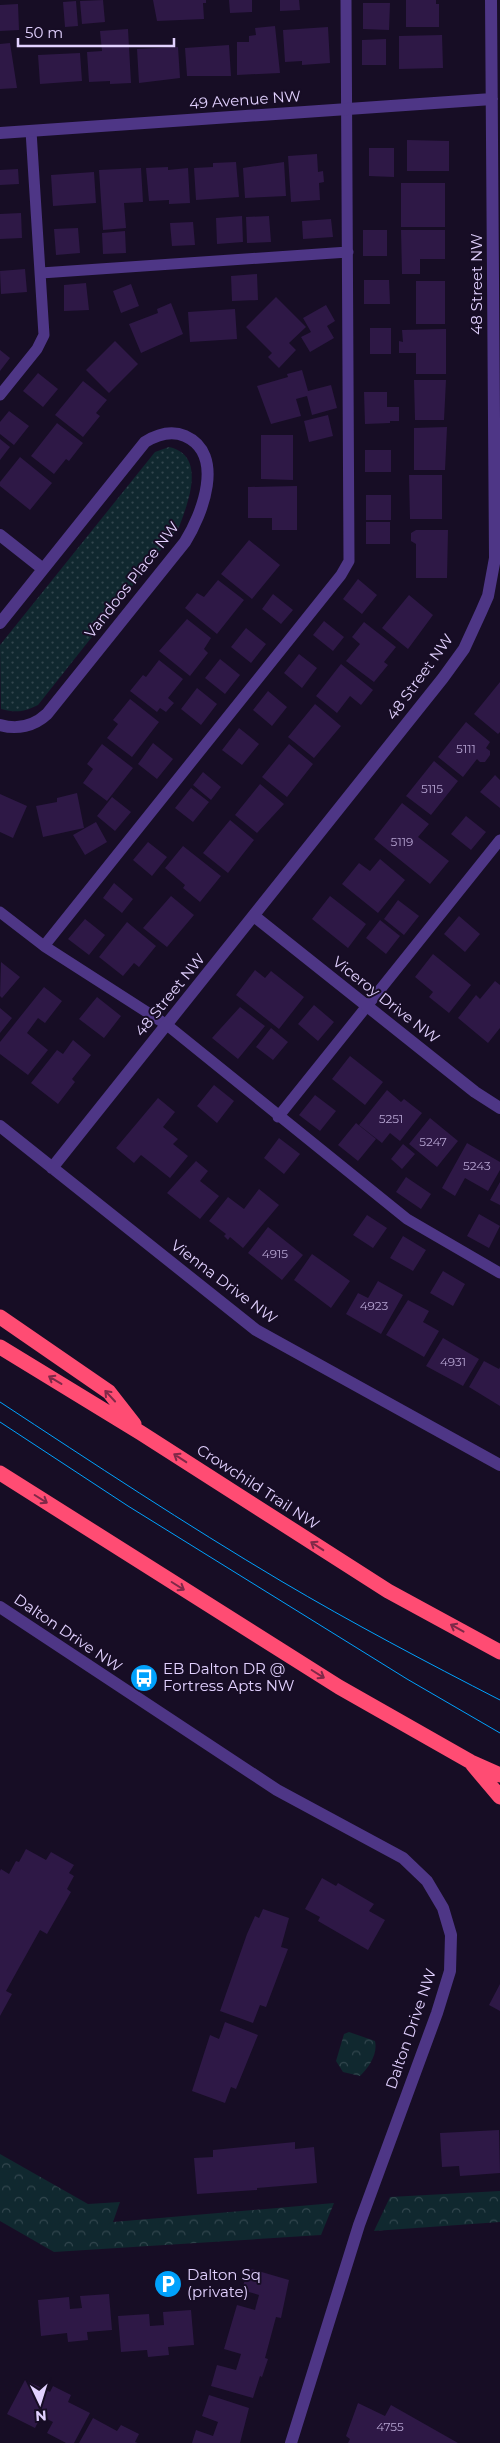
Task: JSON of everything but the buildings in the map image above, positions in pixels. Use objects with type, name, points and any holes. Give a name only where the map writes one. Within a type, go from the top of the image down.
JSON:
[{"type":"highway","points":[[0,1316],[109,1392],[141,1433]]},
{"type":"highway","name":"Crowchild Trail NW","points":[[0,1347],[141,1433],[388,1591],[500,1652]]},
{"type":"highway","points":[[0,1472],[338,1687],[471,1762],[500,1775]]},
{"type":"highway","points":[[471,1762],[500,1797]]},
{"type":"street","name":"48 Street NW","points":[[52,1168],[443,678],[464,649],[488,596],[495,558],[491,0]]},
{"type":"street","name":"49 Avenue NW","points":[[0,133],[492,99]]},
{"type":"street","name":"Vandoos Place NW","points":[[0,623],[145,442],[159,435],[174,433],[192,440],[199,447],[208,464],[204,500],[199,517],[185,542],[47,714],[30,725],[18,727],[0,725]]},
{"type":"street","points":[[0,534],[43,569]]},
{"type":"street","points":[[488,596],[500,600]]},
{"type":"street","name":"Viceroy Drive NW","points":[[254,916],[475,1092],[500,1108]]},
{"type":"street","name":"Vienna Drive NW","points":[[0,1126],[256,1330],[500,1465]]},
{"type":"street","name":"Dalton Drive NW","points":[[0,1607],[276,1790],[403,1858],[427,1881],[443,1908],[451,1935],[450,1971],[437,2012],[358,2225],[291,2443]]},
{"type":"lane","points":[[44,946],[341,575],[349,560],[346,0]]},
{"type":"lane","points":[[0,395],[37,349],[44,334],[31,131]]},
{"type":"lane","points":[[41,273],[348,252]]},
{"type":"lane","points":[[278,1117],[500,840]]},
{"type":"lane","points":[[0,912],[44,946],[167,1025],[407,1220],[500,1273]]},
{"type":"green space","points":[[169,447],[181,452],[188,459],[191,470],[190,493],[179,527],[38,705],[20,711],[1,709],[0,645],[155,452]]},
{"type":"green space","points":[[349,2032],[375,2041],[376,2046],[372,2060],[360,2076],[343,2072],[336,2061],[344,2034]]},
{"type":"green space","points":[[0,2154],[88,2204],[120,2202],[113,2222],[334,2203],[321,2235],[54,2252],[0,2221]]},
{"type":"green space","points":[[500,2191],[500,2222],[374,2231],[390,2197]]},
{"type":"tram line","points":[[0,1402],[174,1515],[281,1581],[389,1642],[500,1700]]},
{"type":"tram line","points":[[0,1422],[128,1506],[407,1679],[500,1733]]},
{"type":"place","name":"EB Dalton DR @ Fortress Apts NW","points":[[144,1678]]},
{"type":"place","name":"Dalton Sq (private)","points":[[168,2284]]}]
